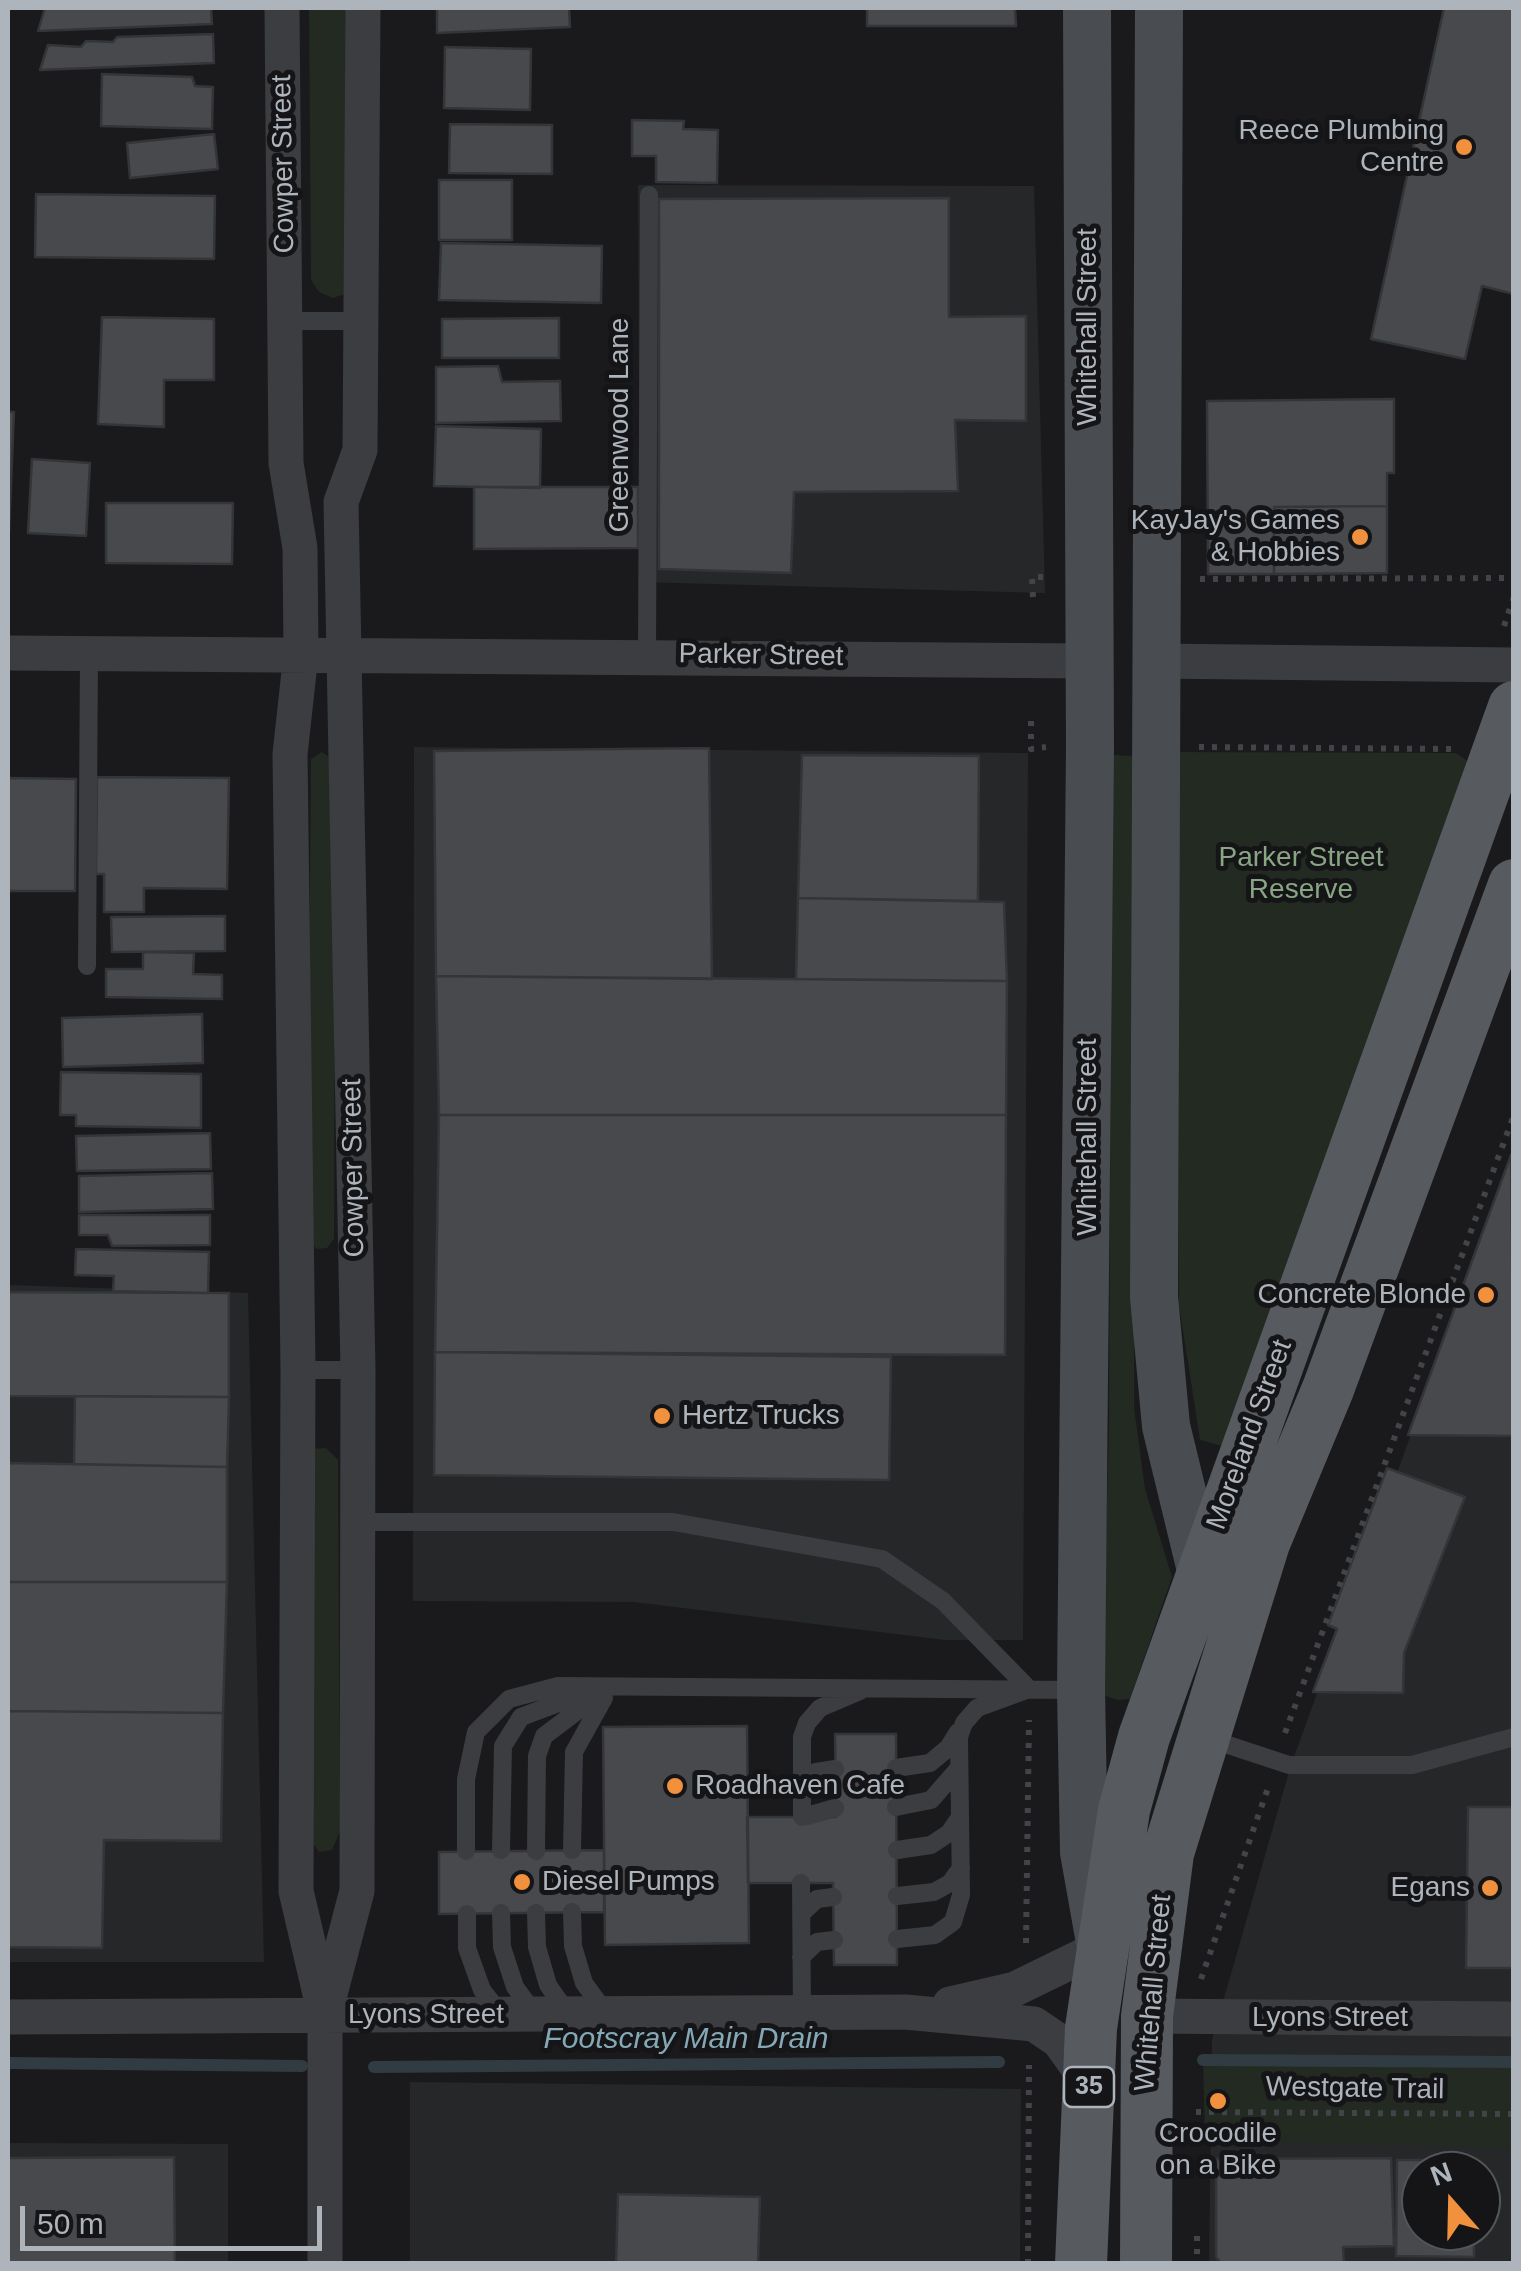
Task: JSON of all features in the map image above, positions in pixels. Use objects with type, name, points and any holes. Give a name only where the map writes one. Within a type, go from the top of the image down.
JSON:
[{"type":"main road","name":"Whitehall Street","points":[[1081,2264],[1089,2083],[1101,1947],[1084,1852],[1081,1690],[1087,1406],[1087,8]]},
{"type":"main road","name":"35","points":[[1159,8],[1156,1342],[1166,1426],[1201,1570],[1213,1654],[1204,1733]]},
{"type":"main road","name":"Parker Street","points":[[1088,662],[1155,661]]},
{"type":"main road","name":"Moreland Street","points":[[1101,1947],[1124,1810],[1201,1570],[1514,707]]},
{"type":"main road","name":"Moreland Street","points":[[1204,1733],[1264,1543],[1328,1390],[1514,885]]},
{"type":"main road","name":"Whitehall Street","points":[[1146,2264],[1172,2017],[1168,1853],[1204,1733]]},
{"type":"street","name":"Cowper Street","points":[[282,8],[286,463],[300,548],[301,654],[290,754],[298,1370],[296,1890],[325,2015],[325,2264]]},
{"type":"street","name":"Cowper Street","points":[[325,2015],[357,1890],[358,1370],[342,502],[360,450],[363,8]]},
{"type":"street","name":"Parker Street","points":[[8,653],[646,655],[1088,662]]},
{"type":"street","name":"Parker Street","points":[[1155,661],[1514,665]]},
{"type":"street","name":"Lyons Street","points":[[905,2012],[1015,1989],[1101,1947]]},
{"type":"street","name":"Lyons Street","points":[[8,2018],[905,2012],[1034,2024],[1059,2042],[1089,2083]]},
{"type":"street","name":"Lyons Street","points":[[1172,2017],[1514,2019]]},
{"type":"lane","name":"Greenwood Lane","points":[[646,655],[649,196]]},
{"type":"lane","points":[[286,321],[362,321]]},
{"type":"lane","points":[[88,966],[90,653]]},
{"type":"lane","points":[[298,1370],[358,1370]]},
{"type":"lane","points":[[358,1522],[674,1522],[882,1559],[943,1601],[1029,1689]]},
{"type":"lane","points":[[466,1851],[466,1779],[476,1732],[509,1699],[558,1686],[1081,1690]]},
{"type":"lane","points":[[501,1850],[502,1746],[521,1717],[566,1698],[615,1686]]},
{"type":"lane","points":[[536,1850],[537,1756],[544,1736],[572,1711],[615,1686]]},
{"type":"lane","points":[[572,1850],[574,1752],[595,1708],[615,1686]]},
{"type":"lane","points":[[836,1808],[804,1816],[802,1737],[807,1722],[820,1708],[870,1688]]},
{"type":"lane","points":[[896,1768],[930,1763],[948,1748],[978,1708],[1029,1689]]},
{"type":"lane","points":[[897,1940],[936,1935],[953,1922],[961,1894],[959,1768],[964,1723]]},
{"type":"lane","points":[[1204,1733],[1289,1764],[1412,1765],[1514,1736]]},
{"type":"lane","points":[[896,1807],[931,1800],[959,1768]]},
{"type":"lane","points":[[802,1789],[816,1772],[835,1769]]},
{"type":"lane","points":[[897,1850],[931,1846],[948,1834],[960,1816]]},
{"type":"lane","points":[[897,1896],[934,1892],[950,1883],[961,1868]]},
{"type":"lane","points":[[801,1883],[802,2014]]},
{"type":"lane","points":[[802,1914],[816,1899],[833,1897]]},
{"type":"lane","points":[[572,1912],[572,1946],[584,1983],[608,2016]]},
{"type":"lane","points":[[501,1913],[502,1947],[515,1987],[536,2015]]},
{"type":"lane","points":[[536,1913],[536,1947],[548,1985],[536,2015]]},
{"type":"lane","points":[[466,1914],[472,1962],[482,1990],[536,2015]]},
{"type":"lane","points":[[801,1957],[817,1942],[834,1940]]},
{"type":"path","points":[[1034,597],[1032,577],[1049,577]]},
{"type":"path","points":[[1198,579],[1514,578]]},
{"type":"path","points":[[1504,626],[1514,597]]},
{"type":"path","points":[[1032,721],[1031,749],[1047,747]]},
{"type":"path","points":[[1188,747],[1464,749]]},
{"type":"path","points":[[1172,2017],[1198,1986],[1514,1115]]},
{"type":"path","points":[[1026,1959],[1029,1689]]},
{"type":"path","points":[[1028,2264],[1030,2058]]},
{"type":"path","name":"Westgate Trail","points":[[1196,2092],[1196,2112],[1514,2114]]},
{"type":"shaded area","points":[[638,185],[1034,186],[1045,593],[640,582]]},
{"type":"shaded area","points":[[414,747],[1028,753],[1023,1640],[945,1640],[634,1602],[413,1601]]},
{"type":"shaded area","points":[[1513,1153],[1513,2263],[1209,2264],[1212,2040],[1291,1765]]},
{"type":"shaded area","points":[[8,1285],[248,1293],[264,1962],[8,1962]]},
{"type":"shaded area","points":[[410,2082],[1021,2089],[1020,2263],[410,2264]]},
{"type":"shaded area","points":[[8,2143],[228,2144],[228,2263],[8,2264]]},
{"type":"green space","points":[[309,8],[348,8],[348,293],[333,298],[319,292],[311,280]]},
{"type":"green space","points":[[322,752],[335,761],[334,1239],[327,1248],[317,1249],[307,1241],[311,759]]},
{"type":"green space","name":"Parker Street Reserve","points":[[1179,752],[1456,753],[1472,764],[1222,1446],[1200,1440],[1179,1305]]},
{"type":"green space","points":[[1112,755],[1134,756],[1134,1407],[1145,1489],[1172,1577],[1130,1699],[1118,1700],[1102,1695],[1109,1425]]},
{"type":"green space","points":[[326,1448],[338,1460],[340,1831],[332,1850],[319,1852],[309,1838],[312,1449]]},
{"type":"green space","points":[[1203,2060],[1513,2062],[1513,2148],[1205,2140]]},
{"type":"building","points":[[45,8],[211,8],[212,24],[38,31]]},
{"type":"building","points":[[437,8],[569,8],[570,27],[437,33]]},
{"type":"building","points":[[867,8],[1015,8],[1016,26],[867,26]]},
{"type":"building","name":"Reece Plumbing Centre","points":[[1444,8],[1514,8],[1514,294],[1482,286],[1465,359],[1371,339]]},
{"type":"building","points":[[213,34],[214,63],[40,70],[48,45],[81,47],[86,41],[113,42],[117,37]]},
{"type":"building","points":[[445,47],[531,49],[530,110],[444,108]]},
{"type":"building","points":[[102,74],[192,77],[195,86],[213,87],[212,129],[101,126]]},
{"type":"building","points":[[632,120],[684,121],[683,129],[718,130],[717,183],[656,182],[656,156],[632,156]]},
{"type":"building","points":[[450,124],[552,125],[552,174],[449,173]]},
{"type":"building","points":[[214,134],[218,169],[130,178],[127,143]]},
{"type":"building","points":[[439,180],[512,180],[512,240],[439,240]]},
{"type":"building","points":[[36,194],[215,196],[214,259],[35,257]]},
{"type":"building","points":[[949,198],[949,317],[1026,316],[1026,421],[955,420],[958,491],[794,492],[791,573],[659,569],[659,199]]},
{"type":"building","points":[[441,243],[602,246],[601,303],[439,300]]},
{"type":"building","points":[[102,317],[214,319],[214,380],[164,380],[164,427],[98,424]]},
{"type":"building","points":[[559,318],[559,358],[442,358],[442,319]]},
{"type":"building","points":[[498,366],[502,382],[560,381],[561,421],[436,423],[436,367]]},
{"type":"building","points":[[1394,399],[1394,473],[1387,473],[1387,506],[1274,507],[1274,574],[1208,574],[1207,401]]},
{"type":"building","points":[[8,412],[14,412],[9,532],[8,532]]},
{"type":"building","points":[[436,426],[541,429],[540,488],[434,486]]},
{"type":"building","points":[[32,459],[90,463],[86,536],[28,533]]},
{"type":"building","points":[[474,487],[638,487],[638,548],[474,549]]},
{"type":"building","points":[[106,503],[233,503],[232,564],[106,563]]},
{"type":"building","points":[[1387,506],[1387,573],[1274,574],[1274,507]]},
{"type":"building","points":[[709,748],[712,979],[436,976],[434,751]]},
{"type":"building","points":[[802,755],[979,756],[978,901],[798,898]]},
{"type":"building","points":[[97,777],[229,778],[227,889],[144,888],[144,912],[104,912],[104,874],[96,874]]},
{"type":"building","points":[[8,778],[76,779],[75,891],[8,891]]},
{"type":"building","points":[[798,898],[1004,902],[1007,981],[796,979]]},
{"type":"building","points":[[225,916],[225,951],[112,952],[111,917]]},
{"type":"building","points":[[143,952],[194,953],[193,974],[222,975],[222,999],[106,997],[106,969],[143,969]]},
{"type":"building","points":[[436,976],[1007,981],[1006,1115],[439,1115]]},
{"type":"building","points":[[202,1014],[203,1063],[63,1067],[62,1018]]},
{"type":"building","points":[[61,1072],[201,1074],[201,1128],[76,1126],[76,1115],[60,1115]]},
{"type":"building","points":[[439,1115],[1006,1115],[1005,1355],[435,1352]]},
{"type":"building","points":[[210,1133],[211,1169],[77,1171],[76,1136]]},
{"type":"building","name":"Concrete Blonde","points":[[1511,1155],[1514,1436],[1408,1435]]},
{"type":"building","points":[[212,1173],[213,1209],[79,1212],[79,1176]]},
{"type":"building","points":[[79,1215],[210,1215],[210,1245],[112,1246],[108,1235],[79,1235]]},
{"type":"building","points":[[76,1249],[209,1252],[208,1293],[113,1291],[114,1276],[75,1275]]},
{"type":"building","points":[[8,1292],[229,1293],[229,1397],[8,1396]]},
{"type":"building","name":"Hertz Trucks","points":[[435,1352],[891,1357],[889,1480],[434,1475]]},
{"type":"building","points":[[75,1396],[229,1397],[227,1467],[74,1464]]},
{"type":"building","points":[[8,1463],[227,1467],[227,1582],[8,1582]]},
{"type":"building","points":[[1387,1468],[1465,1497],[1404,1653],[1403,1693],[1313,1692],[1337,1629],[1328,1625]]},
{"type":"building","points":[[8,1582],[227,1582],[223,1713],[8,1711]]},
{"type":"building","points":[[8,1711],[223,1713],[221,1841],[104,1840],[102,1948],[8,1947]]},
{"type":"building","points":[[747,1726],[749,1943],[605,1945],[603,1727]]},
{"type":"building","points":[[835,1734],[896,1734],[897,1965],[834,1965],[833,1883],[748,1883],[747,1817],[836,1817]]},
{"type":"building","name":"Egans","points":[[1468,1807],[1514,1807],[1514,1968],[1466,1968]]},
{"type":"building","name":"Diesel Pumps","points":[[604,1850],[604,1912],[439,1914],[439,1852]]},
{"type":"building","points":[[174,2157],[175,2264],[8,2264],[8,2158]]},
{"type":"building","points":[[1391,2158],[1394,2246],[1343,2247],[1344,2264],[1222,2264],[1216,2257],[1216,2159]]},
{"type":"building","points":[[1397,2160],[1401,2160],[1401,2251],[1474,2251],[1474,2257],[1396,2256]]},
{"type":"building","points":[[618,2194],[760,2197],[758,2264],[616,2264]]},
{"type":"waterway","name":"Footscray Main Drain","points":[[1203,2060],[1514,2062]]},
{"type":"waterway","name":"Footscray Main Drain","points":[[374,2067],[999,2062]]},
{"type":"waterway","name":"Footscray Main Drain","points":[[8,2063],[302,2066]]},
{"type":"place","name":"Reece Plumbing Centre","points":[[1464,147]]},
{"type":"place","name":"KayJay's Games & Hobbies","points":[[1360,537]]},
{"type":"place","name":"Concrete Blonde","points":[[1486,1295]]},
{"type":"place","name":"Hertz Trucks","points":[[662,1416]]},
{"type":"place","name":"Roadhaven Cafe","points":[[675,1786]]},
{"type":"place","name":"Diesel Pumps","points":[[522,1882]]},
{"type":"place","name":"Egans","points":[[1490,1888]]},
{"type":"place","name":"Crocodile on a Bike","points":[[1218,2101]]}]
